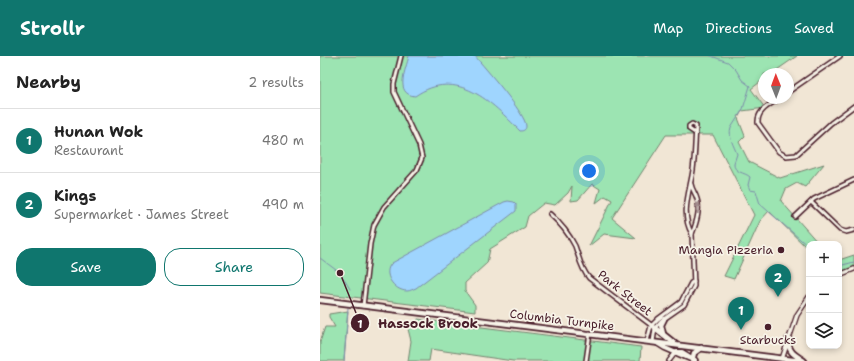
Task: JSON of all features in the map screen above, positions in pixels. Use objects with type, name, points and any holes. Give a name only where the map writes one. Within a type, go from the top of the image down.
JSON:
[{"type":"main road","name":"Columbia Turnpike","points":[[320,300],[802,361]]},
{"type":"main road","points":[[664,319],[661,325],[664,336]]},
{"type":"main road","points":[[653,327],[675,344]]},
{"type":"main road","points":[[788,340],[791,352],[802,361]]},
{"type":"main road","points":[[654,342],[676,352],[682,352],[695,360]]},
{"type":"main road","points":[[695,360],[694,353],[701,348]]},
{"type":"street","points":[[363,306],[370,244],[374,225],[384,207],[417,170],[422,158],[419,145],[394,92],[395,80],[401,56]]},
{"type":"street","points":[[794,88],[840,56]]},
{"type":"street","points":[[772,104],[759,115],[758,120],[760,126],[780,154],[790,157],[799,153],[827,127],[854,106]]},
{"type":"street","points":[[692,234],[685,211],[694,160],[695,133]]},
{"type":"street","points":[[795,217],[811,202],[854,180]]},
{"type":"street","points":[[653,327],[684,305],[694,286],[692,234],[699,211],[699,206],[691,183]]},
{"type":"street","points":[[811,202],[840,230],[846,232],[854,230]]},
{"type":"street","name":"Park Street","points":[[550,214],[568,234],[575,247],[584,272],[589,278],[653,327],[654,342]]},
{"type":"street","points":[[842,274],[854,269]]},
{"type":"street","points":[[653,327],[658,319],[681,302],[691,283],[694,281]]},
{"type":"street","points":[[782,359],[797,315],[806,302]]},
{"type":"street","name":"Park Street","points":[[647,341],[653,327]]},
{"type":"street","points":[[586,361],[590,333]]},
{"type":"street","points":[[669,361],[676,352]]},
{"type":"green space","points":[[320,56],[797,56],[780,68],[758,68],[758,84],[751,89],[758,98],[758,104],[762,104],[765,108],[742,111],[738,118],[745,136],[739,142],[749,162],[780,178],[824,164],[805,187],[797,183],[786,189],[781,201],[816,241],[806,241],[806,247],[769,211],[760,221],[734,279],[724,276],[754,215],[713,135],[666,135],[612,218],[636,238],[604,234],[589,246],[612,200],[605,196],[596,203],[600,189],[592,184],[578,200],[571,201],[572,186],[568,193],[555,205],[544,203],[528,216],[525,227],[490,249],[487,263],[465,283],[465,291],[475,305],[475,312],[320,293]]},
{"type":"green space","points":[[854,255],[854,271],[847,273],[842,271],[842,259]]},
{"type":"green space","points":[[348,311],[344,361],[320,361],[320,342],[325,327],[335,327],[329,317],[329,314]]},
{"type":"green space","points":[[418,319],[641,347],[640,361],[513,361],[431,349],[429,361],[408,361],[411,341],[408,329]]},
{"type":"water","points":[[409,56],[475,56],[519,112],[524,120],[526,126],[525,128],[520,131],[498,109],[486,100],[473,92],[459,87],[445,85],[430,88],[415,96],[409,94],[405,91],[403,80]]},
{"type":"water","points":[[508,201],[516,204],[516,211],[416,288],[408,291],[402,290],[390,281],[388,272],[392,263]]},
{"type":"waterway","points":[[711,56],[728,62],[736,70],[742,80],[750,86],[743,109],[730,131],[737,154],[734,163],[735,169],[750,177],[748,185],[750,190],[756,191],[760,204],[806,244]]},
{"type":"waterway","points":[[320,258],[340,273],[350,289]]},
{"type":"waterway","points":[[842,265],[854,262]]},
{"type":"waterway","points":[[344,361],[348,308]]},
{"type":"place","name":"Mangia Pizzeria","points":[[781,250]]},
{"type":"place","name":"Hassock Brook","points":[[340,273]]},
{"type":"place","name":"Kings","points":[[778,297]]},
{"type":"place","name":"Starbucks","points":[[768,327]]},
{"type":"place","name":"Hunan Wok","points":[[741,330]]}]
